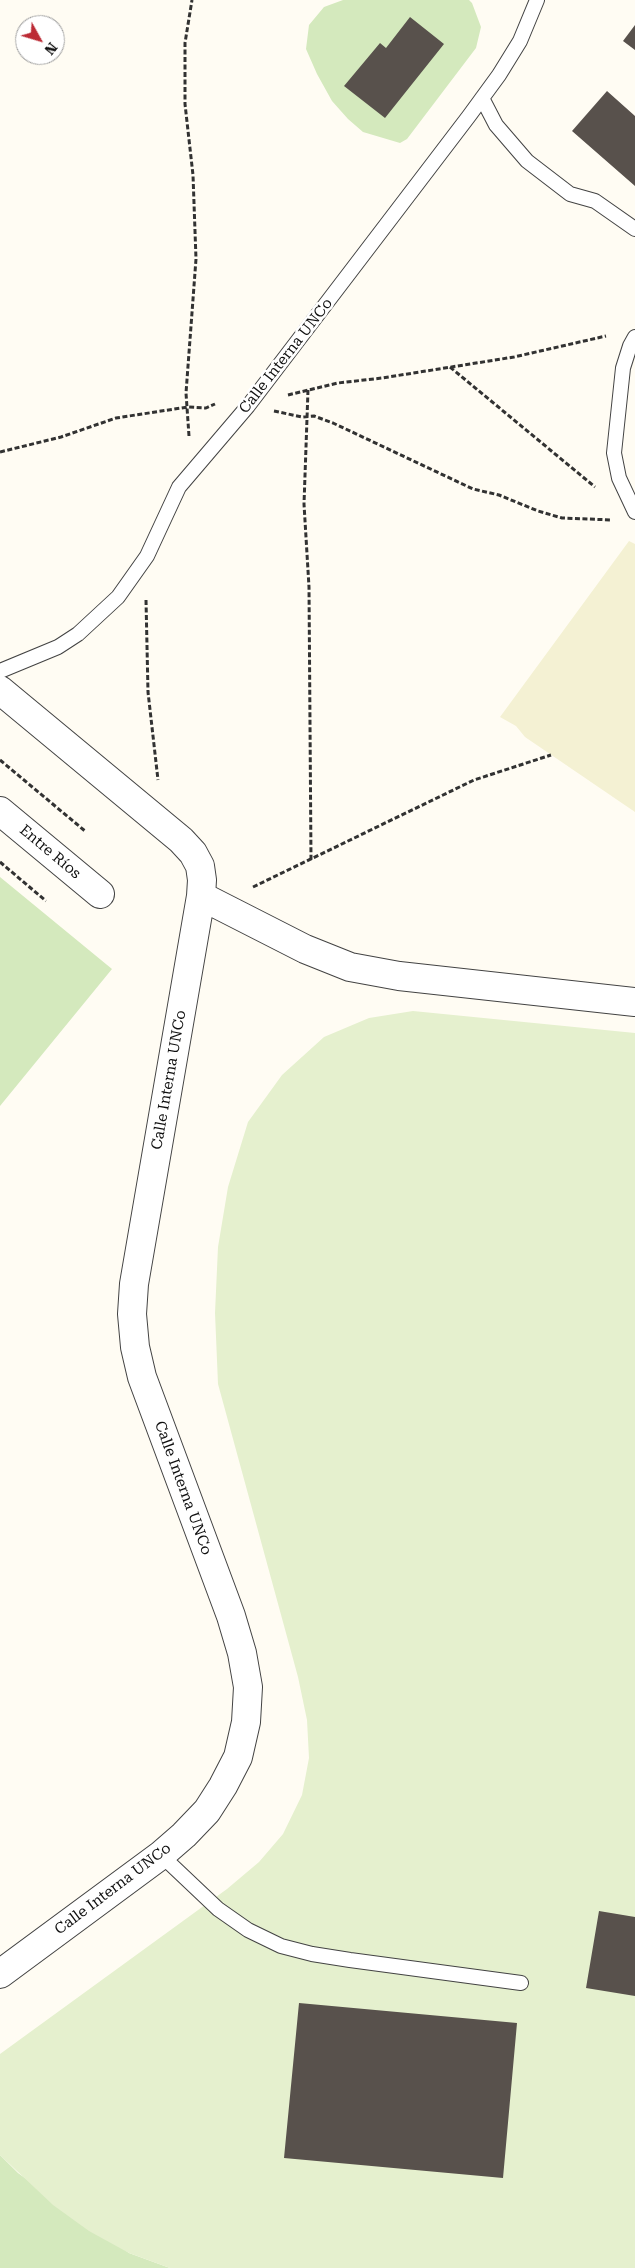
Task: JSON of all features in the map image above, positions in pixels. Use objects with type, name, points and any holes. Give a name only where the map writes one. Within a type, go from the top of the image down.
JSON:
[{"type":"street","name":"Calle Interna UNCo","points":[[0,690],[181,840],[193,853],[200,866],[202,880],[200,896],[134,1284],[132,1314],[135,1347],[142,1377],[230,1616],[242,1653],[248,1687],[246,1722],[238,1757],[224,1786],[207,1811],[161,1855],[0,1974]]},
{"type":"street","name":"Entre Ríos","points":[[0,811],[100,894]]},
{"type":"street","points":[[200,896],[305,949],[350,967],[398,976],[635,1002]]},
{"type":"lane","name":"Calle Interna UNCo","points":[[0,671],[58,647],[78,634],[118,597],[146,556],[179,487],[248,406],[482,98],[520,41],[537,0]]},
{"type":"lane","points":[[482,98],[496,125],[527,161],[570,194],[595,200],[635,229]]},
{"type":"lane","points":[[635,337],[630,346],[624,368],[614,453],[619,478],[635,512]]},
{"type":"lane","points":[[161,1855],[218,1909],[248,1930],[281,1946],[312,1954],[350,1960],[520,1983]]},
{"type":"path","points":[[191,471],[186,393],[196,259],[193,175],[185,104],[185,43],[192,0]]},
{"type":"path","points":[[248,406],[338,383],[514,357],[608,335]]},
{"type":"path","points":[[450,367],[596,488]]},
{"type":"path","points":[[308,390],[304,504],[309,587],[311,860]]},
{"type":"path","points":[[0,452],[61,437],[116,418],[188,407],[206,408],[226,400],[306,417],[314,416],[333,423],[474,489],[499,495],[538,511],[562,518],[618,521]]},
{"type":"path","points":[[146,556],[148,692],[151,732],[160,790]]},
{"type":"path","points":[[247,890],[474,780],[552,755]]},
{"type":"path","points":[[0,760],[86,831]]},
{"type":"path","points":[[0,862],[46,901]]},
{"type":"shaded area","points":[[629,541],[635,544],[635,812],[525,737],[516,726],[500,717]]},
{"type":"green space","points":[[343,0],[469,0],[472,3],[481,27],[476,48],[407,139],[400,143],[363,132],[348,119],[332,101],[306,49],[309,25],[324,7]]},
{"type":"green space","points":[[0,877],[112,969],[0,1106]]},
{"type":"green space","points":[[413,1011],[635,1033],[635,2268],[170,2268],[129,2253],[89,2231],[53,2205],[0,2155],[0,2054],[227,1889],[259,1862],[283,1834],[302,1795],[309,1758],[307,1720],[298,1677],[218,1384],[215,1313],[218,1247],[228,1187],[248,1122],[282,1075],[324,1037],[369,1018]]},
{"type":"green space","points":[[0,2155],[18,2173],[129,2253],[170,2268],[0,2268]]},
{"type":"building","points":[[410,17],[444,44],[385,118],[344,86],[380,43],[386,48]]},
{"type":"building","points":[[635,25],[635,50],[623,41]]},
{"type":"building","points":[[607,91],[635,116],[635,186],[572,131]]},
{"type":"building","points":[[599,1911],[635,1917],[635,1996],[586,1988]]},
{"type":"building","points":[[299,2003],[517,2023],[503,2178],[284,2158]]}]
